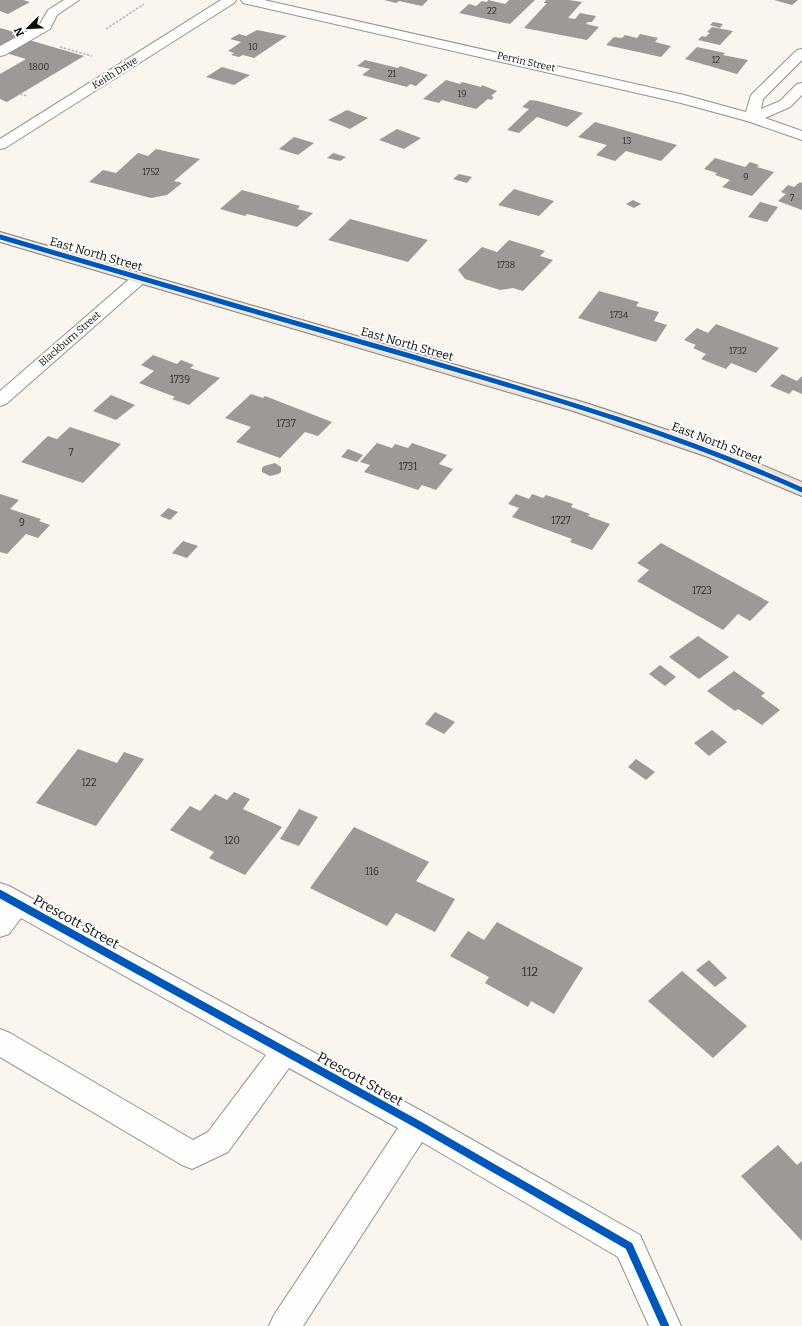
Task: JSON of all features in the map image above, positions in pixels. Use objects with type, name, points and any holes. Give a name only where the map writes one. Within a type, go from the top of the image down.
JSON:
[{"type":"main road","name":"East North Street","points":[[0,237],[591,410],[720,454],[802,490]]},
{"type":"street","points":[[0,52],[45,26],[52,13],[73,0]]},
{"type":"street","name":"Keith Drive","points":[[0,145],[230,0]]},
{"type":"street","name":"Perrin Street","points":[[247,0],[684,99],[752,118],[802,136]]},
{"type":"street","points":[[752,118],[756,98],[802,53]]},
{"type":"street","points":[[752,118],[785,104],[802,87]]},
{"type":"street","name":"Blackburn Street","points":[[0,400],[140,278]]},
{"type":"street","points":[[0,926],[9,899]]},
{"type":"street","name":"Prescott Street","points":[[9,899],[417,1124],[629,1246],[666,1326]]},
{"type":"street","points":[[0,1042],[192,1155],[218,1142],[285,1051]]},
{"type":"street","points":[[285,1326],[417,1124]]},
{"type":"path","points":[[106,29],[144,4]]},
{"type":"path","points":[[60,47],[92,56]]},
{"type":"building","points":[[0,0],[23,0],[30,2],[8,14],[0,11]]},
{"type":"building","points":[[384,0],[428,0],[422,6],[399,1],[396,3]]},
{"type":"building","points":[[488,0],[505,4],[509,0],[535,0],[510,24],[459,13],[469,4],[476,6],[482,1],[487,2]]},
{"type":"building","points":[[546,0],[569,0],[582,2],[568,18],[575,19],[580,13],[596,16],[592,22],[588,22],[586,24],[599,27],[587,40],[524,28],[547,3],[544,3]]},
{"type":"building","points":[[774,0],[798,0],[792,5]]},
{"type":"building","points":[[713,22],[723,24],[720,28],[710,25]]},
{"type":"building","points":[[712,27],[733,31],[720,45],[698,40],[702,36],[705,37],[710,33],[707,32]]},
{"type":"building","points":[[0,28],[22,34],[0,47]]},
{"type":"building","points":[[257,30],[287,36],[254,58],[243,55],[239,57],[231,55],[234,53],[228,51],[241,42],[230,39],[239,34],[246,36]]},
{"type":"building","points":[[640,34],[658,38],[655,42],[671,46],[661,57],[606,45],[614,37],[622,38],[625,35],[637,38]]},
{"type":"building","points":[[29,40],[84,56],[7,102],[0,99],[0,74],[26,59],[6,53]]},
{"type":"building","points":[[697,47],[725,53],[723,55],[748,60],[737,74],[685,59]]},
{"type":"building","points":[[365,60],[398,68],[400,66],[428,75],[416,86],[410,84],[407,87],[362,75],[370,69],[357,66]]},
{"type":"building","points":[[222,67],[250,75],[234,85],[206,77]]},
{"type":"building","points":[[446,80],[481,87],[482,85],[497,91],[491,96],[494,97],[491,100],[488,99],[476,109],[442,100],[439,103],[423,99]]},
{"type":"building","points":[[530,100],[583,113],[567,127],[537,117],[519,133],[507,130],[529,109],[522,107]]},
{"type":"building","points":[[347,110],[368,118],[350,129],[328,120]]},
{"type":"building","points":[[595,122],[677,145],[661,161],[626,151],[615,161],[596,155],[607,145],[578,137]]},
{"type":"building","points":[[397,129],[421,138],[404,149],[379,140]]},
{"type":"building","points":[[294,137],[314,143],[298,155],[279,149]]},
{"type":"building","points":[[156,149],[200,159],[174,181],[182,183],[167,195],[151,198],[89,182],[103,170],[116,173],[138,153],[148,156]]},
{"type":"building","points":[[333,153],[346,157],[340,161],[327,158]]},
{"type":"building","points":[[715,158],[745,167],[750,162],[759,165],[757,167],[774,172],[752,196],[722,187],[730,180],[715,175],[717,173],[704,169]]},
{"type":"building","points":[[459,174],[472,177],[467,183],[453,179]]},
{"type":"building","points":[[800,182],[802,183],[802,210],[778,201],[786,194],[781,192],[788,185],[794,187]]},
{"type":"building","points":[[514,189],[554,201],[539,216],[498,205]]},
{"type":"building","points":[[242,190],[300,206],[297,209],[313,213],[297,227],[247,214],[245,216],[220,209]]},
{"type":"building","points":[[633,200],[641,204],[634,208],[626,204]]},
{"type":"building","points":[[760,202],[778,207],[767,222],[748,217]]},
{"type":"building","points":[[350,219],[428,240],[408,262],[328,240]]},
{"type":"building","points":[[509,240],[545,251],[540,256],[553,260],[523,291],[513,288],[500,290],[465,279],[458,270],[482,247],[497,252]]},
{"type":"building","points":[[599,291],[639,302],[636,306],[659,312],[654,321],[667,325],[656,342],[578,318]]},
{"type":"building","points":[[716,324],[779,348],[756,373],[731,363],[726,369],[701,359],[706,354],[693,348],[696,345],[684,340],[697,328],[708,333]]},
{"type":"building","points":[[153,355],[177,364],[181,360],[194,365],[190,368],[220,378],[189,405],[172,399],[175,397],[139,383],[154,371],[141,365]]},
{"type":"building","points":[[782,374],[797,381],[802,376],[802,394],[793,390],[789,394],[770,386]]},
{"type":"building","points":[[251,394],[263,398],[265,396],[332,422],[318,436],[305,432],[280,458],[236,442],[251,427],[225,418]]},
{"type":"building","points":[[111,395],[135,405],[116,420],[93,411]]},
{"type":"building","points":[[70,427],[121,444],[83,483],[21,462],[48,436],[57,439]]},
{"type":"building","points":[[377,443],[392,448],[395,444],[408,448],[412,443],[447,455],[439,464],[453,469],[436,490],[422,485],[418,490],[364,472],[370,465],[360,462]]},
{"type":"building","points":[[348,449],[363,455],[357,462],[341,457]]},
{"type":"building","points":[[275,463],[281,467],[281,472],[270,476],[262,472],[262,468],[264,466]]},
{"type":"building","points":[[0,494],[19,500],[10,509],[41,519],[39,521],[50,525],[38,538],[26,534],[7,554],[0,552]]},
{"type":"building","points":[[516,494],[529,499],[532,494],[543,498],[546,495],[573,504],[571,507],[590,514],[588,516],[610,524],[592,550],[570,542],[572,539],[512,517],[519,508],[508,504]]},
{"type":"building","points":[[168,508],[178,512],[170,520],[160,516]]},
{"type":"building","points":[[183,541],[198,546],[187,558],[172,553]]},
{"type":"building","points":[[661,543],[769,602],[750,621],[738,614],[723,630],[637,581],[649,570],[637,563]]},
{"type":"building","points":[[698,636],[729,657],[699,679],[669,657]]},
{"type":"building","points":[[660,665],[676,677],[665,686],[649,674]]},
{"type":"building","points":[[734,671],[765,693],[761,696],[780,710],[762,725],[738,709],[735,711],[707,691]]},
{"type":"building","points":[[435,712],[455,722],[444,734],[425,724]]},
{"type":"building","points":[[712,730],[727,742],[709,756],[694,743]]},
{"type":"building","points":[[78,749],[117,763],[124,752],[144,759],[96,826],[36,803]]},
{"type":"building","points":[[636,759],[655,772],[646,780],[628,767]]},
{"type":"building","points":[[234,792],[250,799],[243,809],[282,827],[245,875],[209,858],[214,852],[170,830],[190,806],[200,811],[215,794],[227,800]]},
{"type":"building","points":[[299,809],[318,817],[299,846],[280,839]]},
{"type":"building","points":[[354,827],[429,862],[416,881],[455,899],[435,932],[396,913],[387,926],[310,888]]},
{"type":"building","points":[[497,922],[583,968],[554,1014],[531,1001],[528,1007],[485,983],[489,977],[450,956],[468,931],[484,940]]},
{"type":"building","points":[[709,960],[727,978],[715,987],[696,970]]},
{"type":"building","points":[[682,971],[747,1026],[713,1058],[648,1001]]},
{"type":"building","points":[[778,1145],[797,1165],[802,1161],[802,1241],[741,1176]]},
{"type":"cycle path","points":[[0,237],[443,366],[625,421],[715,452],[802,490]]},
{"type":"cycle path","points":[[0,894],[417,1124],[629,1246],[665,1326]]}]
